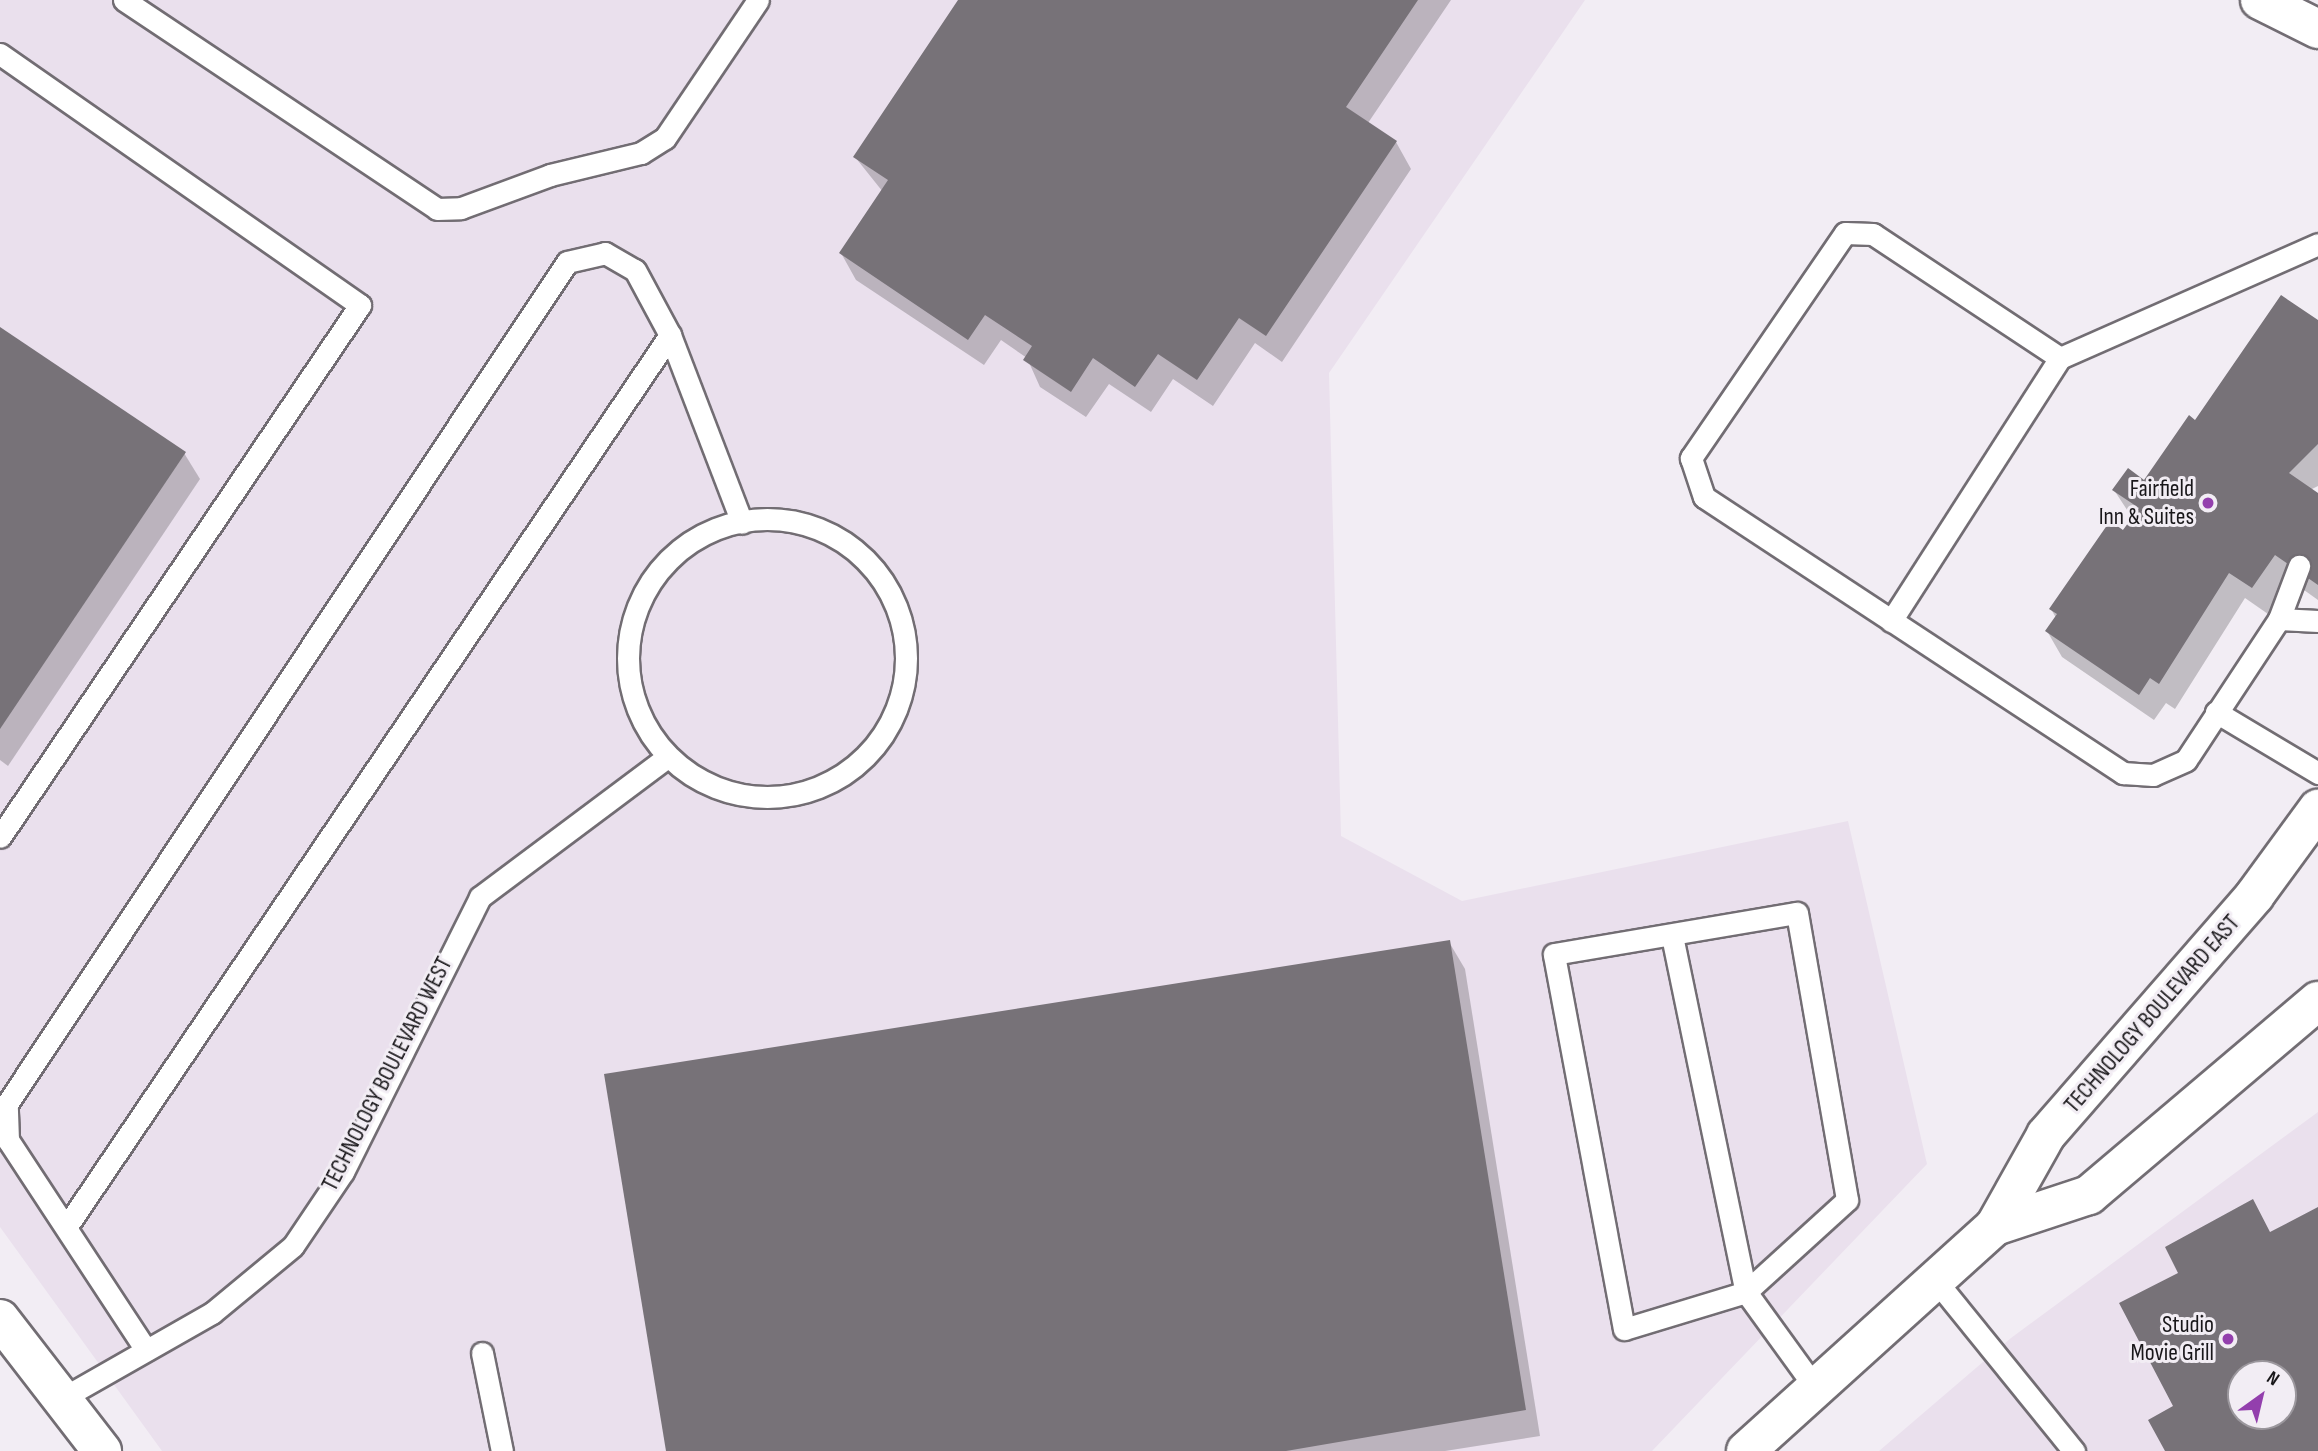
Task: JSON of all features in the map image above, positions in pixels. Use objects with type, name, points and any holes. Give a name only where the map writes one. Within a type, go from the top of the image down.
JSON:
[{"type":"street","points":[[2260,0],[2318,29]]},
{"type":"street","name":"TECHNOLOGY BOULEVARD EAST","points":[[1746,1451],[1817,1391],[1995,1226],[2046,1135],[2255,895],[2318,809]]},
{"type":"street","name":"TECHNOLOGY BOULEVARD EAST","points":[[1995,1226],[2089,1195],[2318,1001]]},
{"type":"street","points":[[0,1319],[102,1451]]},
{"type":"lane","points":[[124,0],[437,209],[461,208],[550,175],[642,153],[665,138],[758,0]]},
{"type":"lane","points":[[0,54],[360,305],[0,837]]},
{"type":"lane","points":[[2060,358],[1873,234],[1845,233],[1691,458],[1704,497],[2123,773],[2153,775],[2186,760],[2279,619],[2299,566]]},
{"type":"lane","points":[[1891,621],[2060,358],[2318,244]]},
{"type":"lane","points":[[146,1350],[8,1140],[7,1104],[567,262],[605,253],[635,270],[670,335],[742,523]]},
{"type":"lane","points":[[67,1226],[670,335]]},
{"type":"lane","points":[[767,517],[821,529],[867,559],[897,605],[907,659],[897,713],[866,758],[807,791],[766,799],[713,787],[667,757],[637,711],[626,657],[637,604],[668,558],[713,528],[742,523],[767,517]]},
{"type":"lane","points":[[2279,619],[2318,621]]},
{"type":"lane","points":[[2216,712],[2318,774]]},
{"type":"lane","name":"TECHNOLOGY BOULEVARD WEST","points":[[61,1399],[212,1313],[293,1246],[343,1172],[480,897],[667,757]]},
{"type":"lane","points":[[1797,913],[1847,1200],[1746,1292],[1624,1329],[1554,954],[1797,913]]},
{"type":"lane","points":[[1672,936],[1746,1292],[1817,1391]]},
{"type":"lane","points":[[1937,1282],[2074,1451]]},
{"type":"lane","points":[[482,1353],[502,1451]]},
{"type":"shaded area","points":[[0,0],[1585,0],[1329,373],[1341,836],[1462,901],[1848,821],[1927,1164],[1652,1451],[162,1451],[0,1227]]},
{"type":"shaded area","points":[[2318,1112],[2318,1451],[1879,1451],[2011,1338]]},
{"type":"building","points":[[958,0],[1418,0],[1346,107],[1397,141],[1266,336],[1239,318],[1197,380],[1158,354],[1135,387],[1093,358],[1071,392],[1023,360],[1032,346],[985,315],[968,340],[839,253],[888,180],[853,157]]},
{"type":"building","points":[[2281,295],[2318,320],[2318,444],[2289,473],[2318,493],[2318,585],[2275,555],[2252,588],[2229,573],[2159,684],[2150,678],[2139,695],[2045,631],[2057,614],[2049,609],[2110,521],[2123,530],[2139,508],[2112,490],[2128,468],[2144,480],[2189,415],[2195,420]]},
{"type":"building","points":[[0,327],[186,452],[0,729]]},
{"type":"building","points":[[1450,940],[1526,1410],[1286,1451],[666,1451],[604,1074]]},
{"type":"building","name":"Studio Movie Grill","points":[[2253,1199],[2270,1232],[2318,1207],[2318,1451],[2165,1451],[2148,1420],[2173,1406],[2119,1303],[2178,1273],[2165,1247]]},
{"type":"place","name":"Fairfield Inn & Suites","points":[[2208,503]]},
{"type":"place","name":"Studio Movie Grill","points":[[2228,1339]]}]
